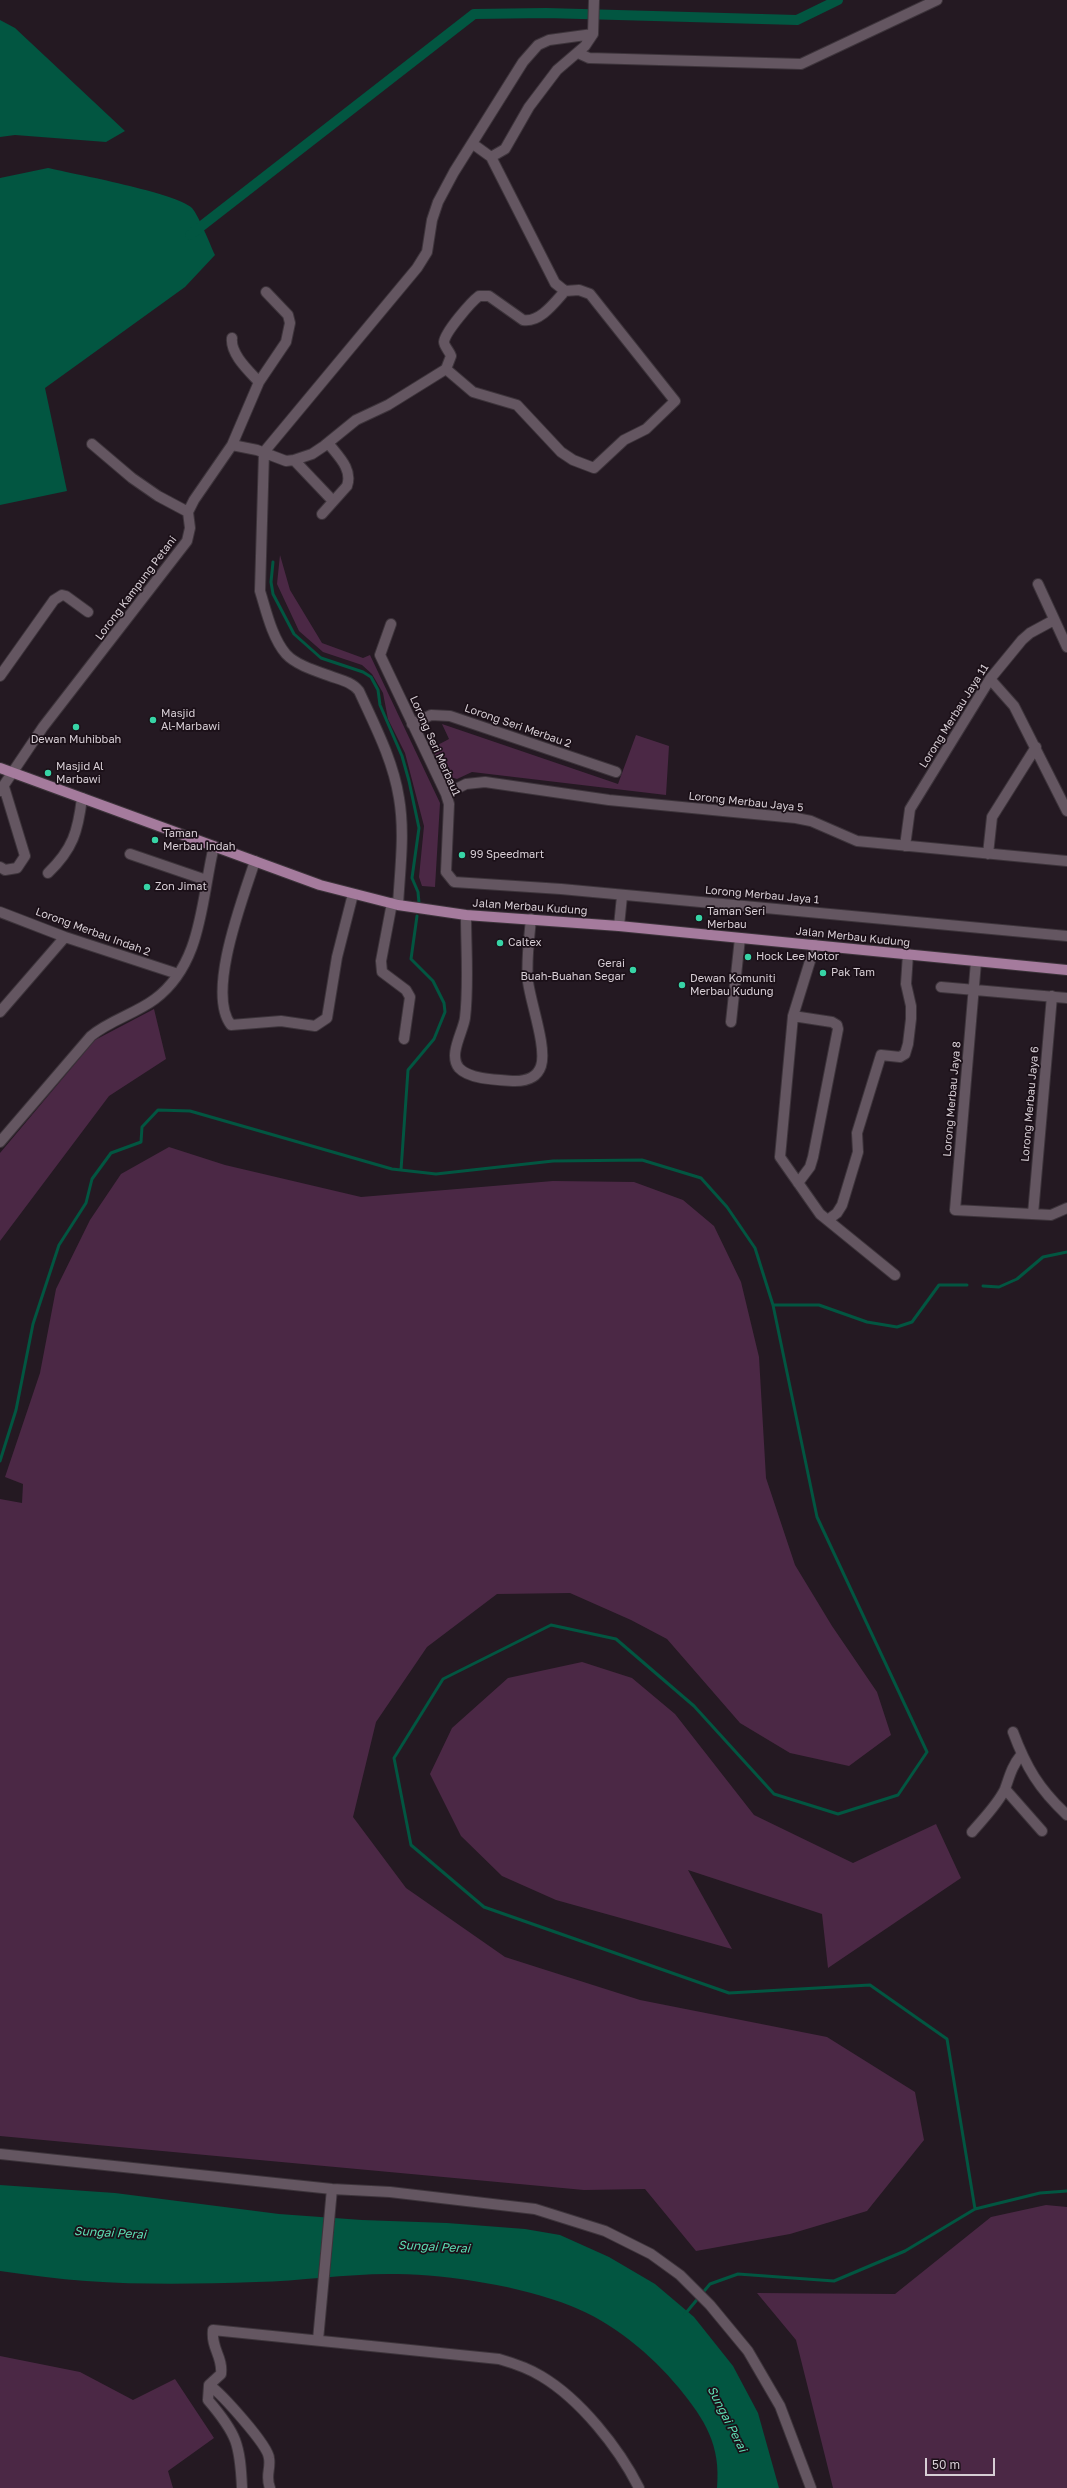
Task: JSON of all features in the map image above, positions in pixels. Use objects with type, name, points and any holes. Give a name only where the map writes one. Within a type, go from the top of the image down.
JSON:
[{"type":"main road","name":"Jalan Merbau Kudung","points":[[0,768],[320,885],[395,904],[466,915],[620,926],[1067,970]]},
{"type":"street","points":[[578,53],[589,58],[801,64],[938,0]]},
{"type":"street","points":[[491,156],[505,149],[529,107],[557,70],[578,53],[593,31],[594,1]]},
{"type":"street","points":[[404,1039],[410,997],[406,990],[382,972],[381,961],[395,904],[402,836],[399,797],[387,754],[360,692],[354,685],[310,668],[286,654],[278,640],[266,610],[260,590],[264,452],[417,268],[427,252],[432,220],[438,202],[454,172],[473,144],[510,81],[538,45],[549,40],[593,31]]},
{"type":"street","points":[[473,144],[491,156],[555,283],[566,291]]},
{"type":"street","points":[[232,445],[264,452],[286,461],[312,454],[356,420],[388,405],[446,369],[451,356],[445,344],[446,338],[463,311],[479,296],[489,296],[523,320],[529,320],[540,316],[566,291],[579,290],[593,297],[675,400],[646,429],[624,440],[594,468],[573,460],[561,452],[517,405],[473,392],[446,369]]},
{"type":"street","points":[[92,444],[132,478],[158,496],[188,512],[200,489],[232,445],[259,382],[286,342],[290,323],[284,309],[266,292]]},
{"type":"street","points":[[232,338],[233,347],[236,353],[259,382]]},
{"type":"street","points":[[322,514],[347,486],[349,475],[342,460],[328,443]]},
{"type":"street","points":[[294,460],[333,501]]},
{"type":"street","name":"Lorong Kampung Petani","points":[[2,789],[43,727],[162,577],[187,541],[190,528],[188,512]]},
{"type":"street","points":[[1038,584],[1067,647]]},
{"type":"street","points":[[0,676],[54,600],[62,595],[66,596],[88,612]]},
{"type":"street","name":"Lorong Merbau Jaya 11","points":[[905,846],[910,809],[990,679],[1022,640],[1030,633],[1054,620]]},
{"type":"street","name":"Lorong Seri Merbau1","points":[[391,624],[380,655],[446,794],[449,804],[446,872],[454,882]]},
{"type":"street","points":[[990,679],[1014,706],[1067,811]]},
{"type":"street","name":"Lorong Seri Merbau 2","points":[[412,724],[431,715],[450,716],[616,772]]},
{"type":"street","points":[[988,854],[992,817],[1036,747]]},
{"type":"street","name":"Lorong Merbau Jaya 5","points":[[446,794],[466,784],[485,782],[609,800],[796,818],[811,821],[857,841],[1067,861]]},
{"type":"street","points":[[0,867],[5,870],[17,868],[25,856],[2,789]]},
{"type":"street","points":[[48,873],[63,859],[74,840],[82,798]]},
{"type":"street","points":[[0,1142],[91,1036],[99,1029],[148,1003],[164,991],[178,974],[187,960],[196,938],[206,880],[214,846]]},
{"type":"street","points":[[130,854],[206,880]]},
{"type":"street","points":[[254,861],[232,936],[221,987],[226,1019],[231,1025],[281,1021],[315,1026],[327,1018],[337,957],[353,894]]},
{"type":"street","name":"Lorong Merbau Jaya 1","points":[[454,882],[1067,936]]},
{"type":"street","points":[[620,926],[622,896]]},
{"type":"street","name":"Lorong Merbau Indah 2","points":[[0,912],[66,937],[178,974]]},
{"type":"street","points":[[466,915],[465,1018],[457,1046],[456,1063],[460,1068],[473,1075],[523,1081],[531,1078],[537,1073],[542,1065],[542,1048],[531,1003],[527,966],[531,919]]},
{"type":"street","points":[[0,1012],[66,937]]},
{"type":"street","points":[[731,1022],[740,938]]},
{"type":"street","points":[[814,945],[793,1016],[779,1151],[782,1162],[820,1214],[829,1219],[896,1275]]},
{"type":"street","points":[[829,1219],[837,1213],[842,1205],[858,1152],[857,1133],[881,1055],[900,1057],[905,1054],[908,1044],[911,1012],[906,984],[908,954]]},
{"type":"street","name":"Lorong Merbau Jaya 8","points":[[976,962],[955,1210],[1033,1214]]},
{"type":"street","points":[[940,987],[1067,998]]},
{"type":"street","name":"Lorong Merbau Jaya 6","points":[[1033,1214],[1052,996]]},
{"type":"street","points":[[793,1016],[832,1022],[837,1025],[838,1029],[813,1157],[810,1167],[798,1183]]},
{"type":"street","points":[[1033,1214],[1051,1215],[1067,1208]]},
{"type":"street","points":[[1013,1732],[1021,1755],[1033,1778],[1050,1799],[1067,1815]]},
{"type":"street","points":[[972,1832],[1005,1789],[1012,1767],[1021,1755]]},
{"type":"street","points":[[1005,1789],[1042,1831]]},
{"type":"street","points":[[0,2154],[332,2189],[390,2192],[535,2209],[605,2231],[651,2254],[680,2275],[710,2305],[748,2351],[780,2406],[811,2488]]},
{"type":"street","points":[[318,2340],[332,2189]]},
{"type":"street","points":[[242,2488],[241,2463],[235,2435],[208,2400],[209,2385],[221,2374],[222,2364],[212,2342],[213,2330],[498,2359],[524,2367],[542,2376],[586,2414],[633,2476],[639,2488]]},
{"type":"street","points":[[209,2385],[226,2401],[266,2449],[270,2459],[267,2472],[270,2488]]},
{"type":"shaded area","points":[[280,555],[290,590],[322,643],[363,658],[370,655],[440,803],[435,887],[422,886],[419,877],[424,826],[405,753],[388,719],[383,693],[372,674],[362,665],[323,652],[299,631],[277,584]]},
{"type":"shaded area","points":[[442,724],[618,784],[636,735],[669,746],[666,795],[472,772],[457,779],[444,775],[432,748],[449,739]]},
{"type":"shaded area","points":[[154,1009],[166,1059],[109,1096],[0,1241],[0,1153],[95,1040]]},
{"type":"shaded area","points":[[169,1147],[225,1165],[361,1197],[553,1181],[634,1182],[683,1200],[714,1226],[741,1282],[759,1357],[766,1478],[795,1565],[832,1626],[877,1692],[891,1735],[849,1766],[790,1753],[740,1723],[667,1639],[631,1620],[570,1593],[497,1594],[427,1647],[376,1722],[353,1817],[406,1888],[505,1957],[640,2000],[827,2037],[915,2092],[924,2140],[867,2211],[790,2234],[696,2251],[645,2189],[584,2190],[0,2136],[0,1499],[22,1503],[23,1484],[5,1477],[40,1373],[56,1289],[90,1220],[121,1174]]},
{"type":"shaded area","points":[[582,1662],[632,1678],[675,1714],[754,1815],[853,1863],[936,1824],[961,1878],[828,1968],[822,1914],[688,1870],[732,1949],[556,1900],[502,1876],[461,1836],[430,1774],[452,1728],[508,1678]]},
{"type":"shaded area","points":[[1046,2205],[1067,2207],[1067,2488],[833,2488],[796,2340],[757,2293],[895,2294],[991,2217]]},
{"type":"shaded area","points":[[0,2356],[80,2372],[133,2400],[175,2379],[214,2438],[168,2471],[173,2488],[0,2488]]},
{"type":"water","points":[[0,20],[15,28],[125,131],[106,142],[15,135],[0,137]]},
{"type":"water","points":[[48,168],[147,190],[183,202],[195,212],[215,255],[185,287],[45,388],[67,491],[0,505],[0,178]]},
{"type":"water","name":"Sungai Perai","points":[[0,2185],[115,2193],[279,2214],[362,2220],[447,2223],[525,2229],[560,2235],[609,2257],[655,2284],[694,2317],[733,2366],[758,2413],[779,2488],[717,2488],[718,2473],[714,2446],[704,2422],[679,2388],[656,2363],[630,2340],[601,2321],[571,2306],[508,2287],[462,2279],[418,2275],[379,2274],[274,2281],[150,2284],[75,2280],[0,2271]]},
{"type":"waterway","points":[[190,235],[474,14],[546,13],[797,20],[838,0]]},
{"type":"waterway","points":[[273,562],[271,582],[273,594],[294,634],[321,658],[363,672],[371,677],[378,690],[380,705],[402,756],[419,828],[412,878],[418,892],[419,903]]},
{"type":"waterway","points":[[401,1170],[408,1070],[434,1039],[445,1012],[444,1003],[433,981],[411,959],[417,916]]},
{"type":"waterway","points":[[0,1461],[16,1410],[33,1324],[59,1245],[86,1203],[92,1179],[111,1153],[141,1142],[142,1127],[158,1110],[190,1111],[392,1169],[436,1174],[553,1161],[642,1160],[701,1178],[727,1207],[755,1248],[773,1305],[817,1517],[927,1752],[898,1795],[838,1814],[774,1794],[694,1706],[616,1639],[551,1625],[443,1679],[394,1758],[411,1845],[484,1907],[729,1993],[870,1985],[947,2039],[975,2209],[1040,2193],[1067,2191]]},
{"type":"waterway","points":[[983,1286],[999,1287],[1017,1279],[1043,1257],[1067,1252]]},
{"type":"waterway","points":[[773,1305],[819,1305],[867,1322],[897,1327],[912,1322],[939,1285],[967,1285]]},
{"type":"waterway","points":[[685,2314],[710,2284],[738,2274],[834,2281],[905,2251],[975,2209]]},
{"type":"place","name":"Masjid Al-Marbawi","points":[[153,720]]},
{"type":"place","name":"Dewan Muhibbah","points":[[76,727]]},
{"type":"place","name":"Masjid Al Marbawi","points":[[48,773]]},
{"type":"place","name":"Taman Merbau Indah","points":[[155,840]]},
{"type":"place","name":"99 Speedmart","points":[[462,855]]},
{"type":"place","name":"Zon Jimat","points":[[147,887]]},
{"type":"place","name":"Taman Seri Merbau","points":[[699,918]]},
{"type":"place","name":"Caltex","points":[[500,943]]},
{"type":"place","name":"Hock Lee Motor","points":[[748,957]]},
{"type":"place","name":"Gerai Buah-Buahan Segar","points":[[633,970]]},
{"type":"place","name":"Pak Tam","points":[[823,973]]},
{"type":"place","name":"Dewan Komuniti Merbau Kudung","points":[[682,985]]}]
